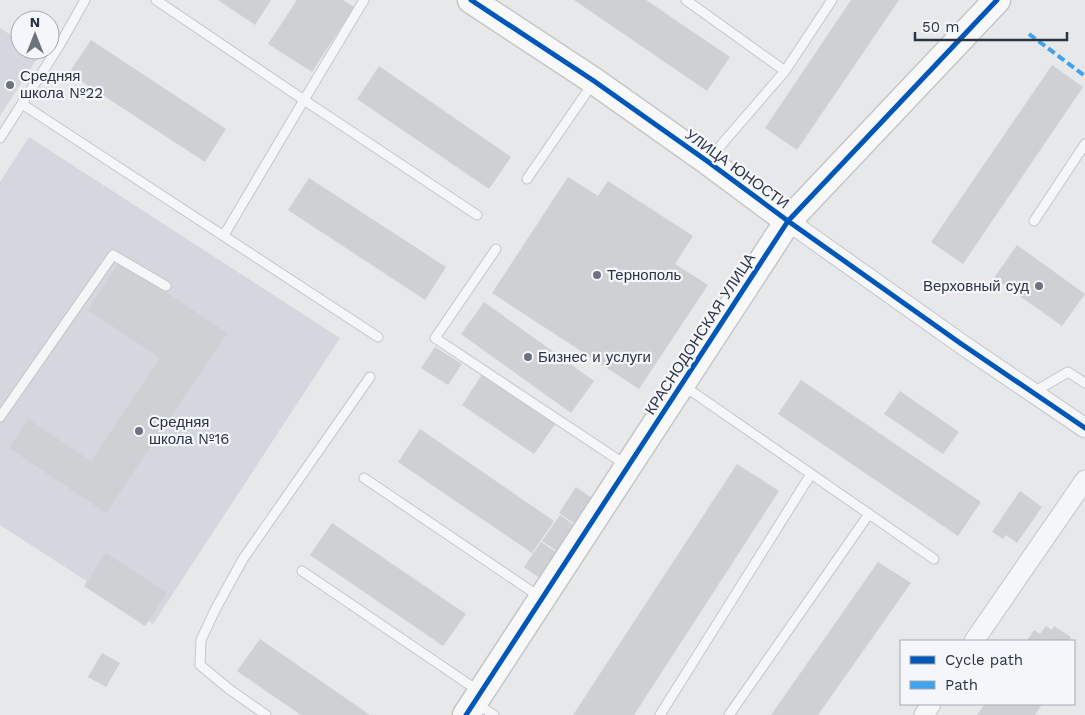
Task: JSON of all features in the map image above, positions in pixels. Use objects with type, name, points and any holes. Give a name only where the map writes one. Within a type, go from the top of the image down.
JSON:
[{"type":"street","name":"УЛИЦА ЮНОСТИ","points":[[471,0],[594,81],[960,343],[1085,428]]},
{"type":"street","name":"КРАСНОДОНСКАЯ УЛИЦА","points":[[479,706],[542,598],[788,221],[998,0]]},
{"type":"street","points":[[975,640],[1085,480]]},
{"type":"lane","points":[[0,138],[59,46],[85,0]]},
{"type":"lane","points":[[156,0],[477,215]]},
{"type":"lane","points":[[224,235],[364,0]]},
{"type":"lane","points":[[686,0],[785,70]]},
{"type":"lane","points":[[707,161],[785,70],[832,0]]},
{"type":"lane","points":[[527,179],[594,81]]},
{"type":"lane","points":[[22,104],[378,337]]},
{"type":"lane","points":[[1034,221],[1085,144]]},
{"type":"lane","points":[[496,249],[435,338],[628,466]]},
{"type":"lane","points":[[0,417],[112,254],[166,286]]},
{"type":"lane","points":[[1034,392],[1068,372],[1085,383]]},
{"type":"lane","points":[[266,715],[229,689],[200,665],[200,640],[214,610],[243,559],[370,377]]},
{"type":"lane","points":[[681,385],[934,559]]},
{"type":"lane","points":[[660,715],[811,474]]},
{"type":"lane","points":[[364,478],[542,598]]},
{"type":"lane","points":[[729,715],[869,514]]},
{"type":"lane","points":[[302,571],[479,706]]},
{"type":"shaded area","name":"Средняя школа №22","points":[[0,28],[10,34],[10,60],[36,60],[0,116]]},
{"type":"shaded area","name":"Средняя школа №16","points":[[29,137],[340,338],[153,624],[0,525],[0,182]]},
{"type":"building","points":[[218,0],[271,0],[255,25]]},
{"type":"building","points":[[297,0],[343,0],[354,7],[312,72],[268,44]]},
{"type":"building","points":[[574,0],[646,0],[730,57],[707,91]]},
{"type":"building","points":[[851,0],[899,0],[797,150],[765,128]]},
{"type":"building","points":[[91,40],[226,129],[205,162],[69,73]]},
{"type":"building","points":[[1052,65],[1083,87],[963,264],[931,242]]},
{"type":"building","points":[[379,66],[511,157],[489,189],[357,99]]},
{"type":"building","name":"Тернополь","points":[[568,177],[598,196],[608,181],[693,236],[675,264],[708,285],[639,389],[492,293]]},
{"type":"building","points":[[309,178],[446,267],[425,300],[288,210]]},
{"type":"building","name":"Верховный суд","points":[[1017,245],[1085,294],[1062,326],[994,278]]},
{"type":"building","points":[[120,261],[227,333],[106,513],[9,448],[28,419],[91,461],[160,358],[88,310]]},
{"type":"building","name":"Бизнес и услуги","points":[[484,302],[594,381],[571,413],[461,334]]},
{"type":"building","points":[[435,347],[462,364],[448,385],[421,368]]},
{"type":"building","points":[[483,373],[556,423],[534,454],[462,405]]},
{"type":"building","points":[[801,380],[981,502],[958,536],[778,414]]},
{"type":"building","points":[[900,391],[959,432],[943,454],[884,414]]},
{"type":"building","points":[[420,429],[554,521],[532,553],[398,462]]},
{"type":"building","points":[[737,464],[779,491],[634,715],[573,715]]},
{"type":"building","points":[[576,487],[598,502],[581,528],[559,513]]},
{"type":"building","points":[[1020,491],[1042,507],[1017,543],[1006,535],[1003,539],[992,532]]},
{"type":"building","points":[[560,515],[581,530],[564,556],[542,541]]},
{"type":"building","points":[[332,523],[466,614],[443,646],[310,555]]},
{"type":"building","points":[[541,542],[563,557],[545,582],[524,567]]},
{"type":"building","points":[[106,553],[167,593],[145,626],[84,586]]},
{"type":"building","points":[[878,562],[911,583],[818,715],[771,715]]},
{"type":"building","points":[[1046,626],[1052,630],[1054,626],[1071,637],[1070,640],[1028,640],[1034,630],[1040,634]]},
{"type":"building","points":[[260,639],[370,715],[301,715],[237,671]]},
{"type":"building","points":[[102,653],[120,663],[106,687],[88,677]]},
{"type":"building","points":[[984,705],[1041,705],[1035,715],[977,715]]},
{"type":"marked path","points":[[1029,34],[1085,76]]},
{"type":"cycle path","points":[[471,0],[594,81],[960,343],[1085,428]]},
{"type":"cycle path","points":[[466,715],[788,221],[997,0]]},
{"type":"place","name":"Средняя школа №22","points":[[10,85]]},
{"type":"place","name":"Тернополь","points":[[597,275]]},
{"type":"place","name":"Верховный суд","points":[[1039,286]]},
{"type":"place","name":"Бизнес и услуги","points":[[528,357]]},
{"type":"place","name":"Средняя школа №16","points":[[139,431]]}]
